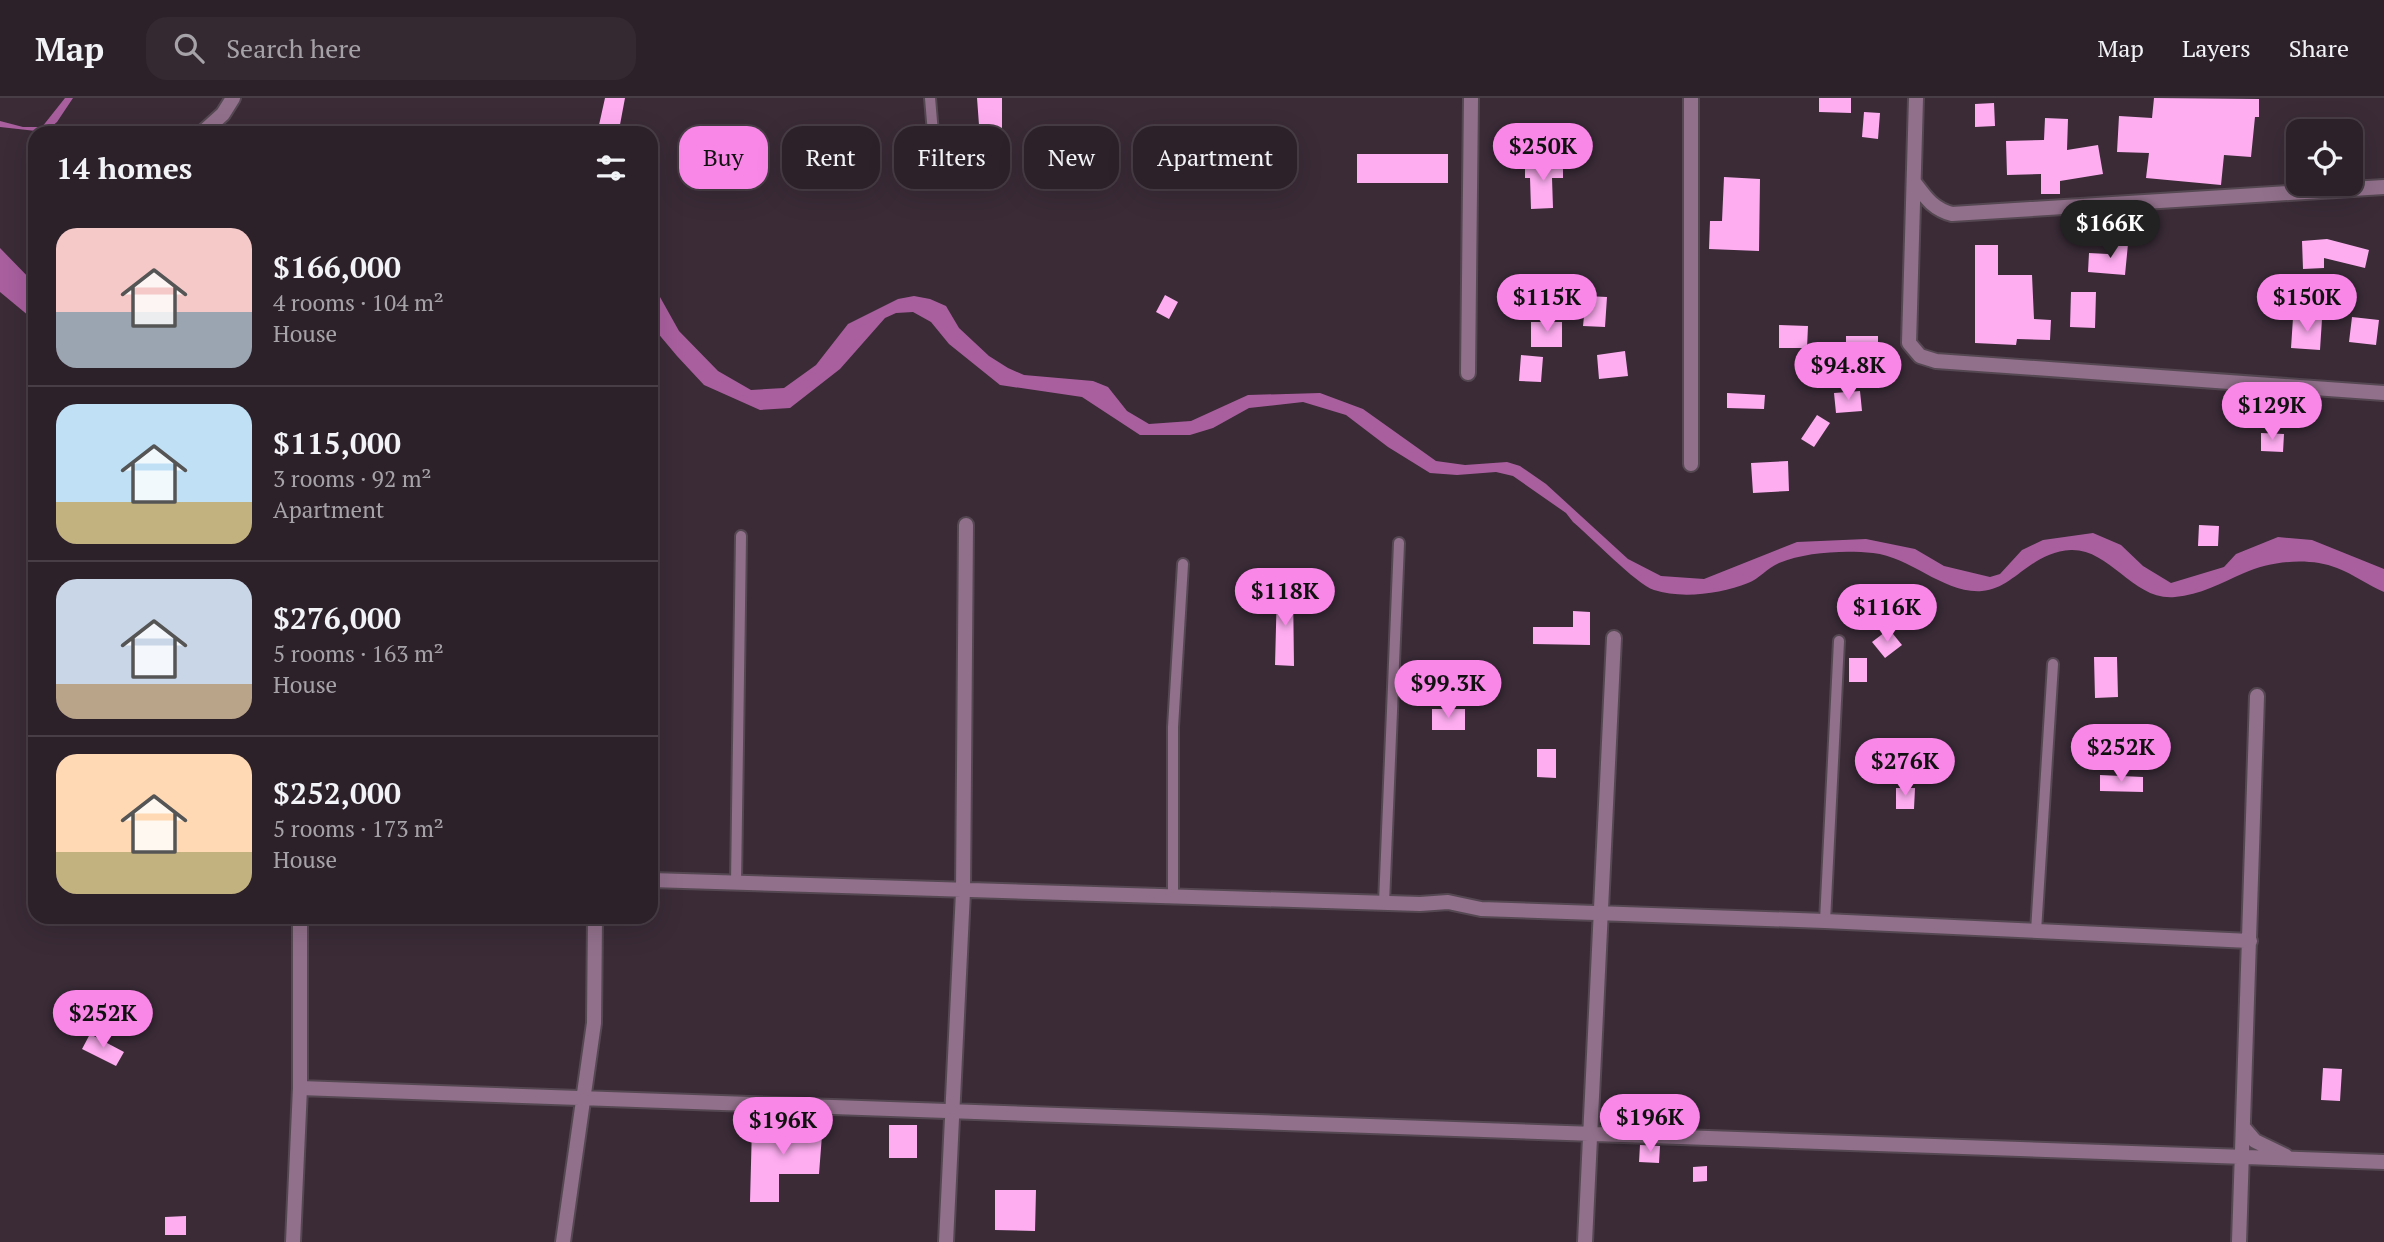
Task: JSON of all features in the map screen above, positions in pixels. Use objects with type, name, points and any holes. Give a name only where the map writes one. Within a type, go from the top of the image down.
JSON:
[{"type":"street","points":[[210,126],[223,114],[233,98]]},
{"type":"street","points":[[1468,373],[1471,98]]},
{"type":"street","points":[[1691,98],[1691,464]]},
{"type":"street","points":[[1916,98],[1909,343],[1920,356],[1936,361],[2384,393]]},
{"type":"street","points":[[1914,182],[1929,203],[1940,211],[1952,214],[2384,187]]},
{"type":"street","points":[[946,1242],[963,892],[966,525]]},
{"type":"street","points":[[1585,1242],[1603,913],[1614,638]]},
{"type":"street","points":[[2239,1242],[2257,696]]},
{"type":"street","points":[[658,880],[1384,904],[1448,902],[1481,909],[1825,920],[2250,941]]},
{"type":"street","points":[[293,1242],[300,1088],[300,924]]},
{"type":"street","points":[[563,1242],[596,998],[596,924]]},
{"type":"street","points":[[300,1088],[2384,1163]]},
{"type":"street","points":[[2243,1127],[2255,1141],[2293,1159]]},
{"type":"lane","points":[[930,98],[932,126]]},
{"type":"lane","points":[[736,883],[741,536]]},
{"type":"lane","points":[[1384,904],[1399,543]]},
{"type":"lane","points":[[1173,898],[1172,726],[1183,564]]},
{"type":"lane","points":[[1825,920],[1839,641]]},
{"type":"lane","points":[[2036,931],[2053,664]]},
{"type":"shaded area","points":[[65,98],[73,98],[57,122],[52,126],[43,126]]},
{"type":"shaded area","points":[[0,121],[28,127],[28,130],[0,127]]},
{"type":"shaded area","points":[[0,248],[28,277],[28,315],[0,292]]},
{"type":"shaded area","points":[[658,295],[679,331],[718,371],[751,390],[784,388],[816,365],[848,324],[898,299],[914,296],[946,306],[959,328],[989,356],[1008,368],[1024,375],[1093,381],[1108,387],[1127,411],[1149,424],[1191,421],[1248,395],[1320,393],[1363,409],[1436,461],[1465,465],[1507,462],[1520,466],[1546,484],[1628,559],[1661,576],[1704,579],[1797,542],[1866,539],[1915,549],[1944,566],[1990,577],[2000,574],[2022,550],[2043,540],[2093,533],[2121,545],[2143,566],[2171,583],[2224,567],[2236,554],[2278,537],[2312,540],[2384,569],[2384,592],[2337,568],[2314,562],[2290,562],[2255,569],[2193,594],[2160,596],[2134,584],[2098,557],[2071,550],[2044,557],[2004,584],[1982,591],[1954,587],[1887,556],[1850,552],[1813,554],[1790,559],[1775,565],[1752,581],[1726,590],[1688,595],[1665,593],[1636,579],[1566,513],[1513,476],[1496,472],[1457,475],[1430,473],[1388,447],[1346,415],[1303,402],[1249,408],[1213,428],[1190,435],[1140,435],[1082,397],[1000,385],[949,344],[931,322],[913,312],[896,313],[885,318],[840,369],[790,408],[760,410],[704,385],[658,333]]},
{"type":"building","points":[[605,98],[625,98],[620,126],[599,125]]},
{"type":"building","points":[[977,98],[1002,98],[1002,126],[950,126],[979,125]]},
{"type":"building","points":[[1819,98],[1851,98],[1851,113],[1819,112]]},
{"type":"building","points":[[2154,98],[2259,99],[2259,117],[2255,117],[2251,157],[2224,155],[2221,185],[2146,178],[2149,153],[2117,152],[2119,116],[2152,118]]},
{"type":"building","points":[[1994,103],[1995,126],[1975,127],[1975,104]]},
{"type":"building","points":[[1864,112],[1880,113],[1878,139],[1862,137]]},
{"type":"building","points":[[2045,118],[2068,119],[2067,150],[2098,145],[2103,174],[2060,181],[2060,194],[2041,194],[2041,174],[2007,175],[2006,141],[2044,140]]},
{"type":"building","points":[[1357,154],[1448,154],[1448,183],[1357,183]]},
{"type":"building","points":[[1525,163],[1563,163],[1563,178],[1552,178],[1553,208],[1531,209],[1530,178],[1525,178]]},
{"type":"building","points":[[1724,177],[1760,179],[1759,251],[1709,249],[1710,221],[1722,221]]},
{"type":"building","points":[[2327,239],[2369,250],[2365,268],[2324,258],[2324,268],[2303,269],[2302,241]]},
{"type":"building","points":[[2109,242],[2128,244],[2125,275],[2088,272],[2089,253],[2108,254]]},
{"type":"building","points":[[1975,245],[1998,245],[1998,275],[2032,275],[2034,319],[2051,320],[2050,340],[2017,339],[2016,345],[1975,343]]},
{"type":"building","points":[[2071,292],[2096,292],[2095,328],[2070,327]]},
{"type":"building","points":[[1165,295],[1178,302],[1169,319],[1156,312]]},
{"type":"building","points":[[1586,296],[1607,297],[1605,327],[1583,326]]},
{"type":"building","points":[[2352,317],[2379,320],[2376,345],[2349,342]]},
{"type":"building","points":[[2293,318],[2322,319],[2320,350],[2291,348]]},
{"type":"building","points":[[1531,322],[1562,322],[1562,347],[1531,347]]},
{"type":"building","points":[[1779,325],[1808,326],[1807,348],[1779,348]]},
{"type":"building","points":[[1846,336],[1878,336],[1878,351],[1846,351]]},
{"type":"building","points":[[1625,351],[1628,376],[1599,379],[1597,355]]},
{"type":"building","points":[[1521,355],[1543,357],[1541,382],[1519,381]]},
{"type":"building","points":[[1860,391],[1862,411],[1836,413],[1834,393]]},
{"type":"building","points":[[1727,393],[1765,395],[1764,409],[1727,408]]},
{"type":"building","points":[[1817,415],[1830,423],[1814,447],[1801,439]]},
{"type":"building","points":[[2261,433],[2284,434],[2283,452],[2261,451]]},
{"type":"building","points":[[1788,461],[1789,491],[1753,493],[1751,463]]},
{"type":"building","points":[[2199,525],[2219,526],[2218,546],[2198,546]]},
{"type":"building","points":[[1277,589],[1293,589],[1294,666],[1275,665]]},
{"type":"building","points":[[1573,611],[1590,612],[1590,645],[1533,644],[1533,627],[1573,627]]},
{"type":"building","points":[[1889,629],[1902,645],[1885,658],[1872,642]]},
{"type":"building","points":[[2094,657],[2117,657],[2118,697],[2095,698]]},
{"type":"building","points":[[1849,658],[1867,658],[1867,682],[1849,682]]},
{"type":"building","points":[[1432,709],[1465,709],[1465,730],[1432,730]]},
{"type":"building","points":[[1537,749],[1556,749],[1556,778],[1537,777]]},
{"type":"building","points":[[2100,775],[2143,777],[2143,792],[2100,791]]},
{"type":"building","points":[[1896,788],[1915,788],[1914,809],[1896,809]]},
{"type":"building","points":[[90,1034],[124,1052],[116,1066],[82,1049]]},
{"type":"building","points":[[2323,1068],[2342,1069],[2340,1101],[2321,1100]]},
{"type":"building","points":[[803,1121],[823,1122],[819,1174],[779,1174],[779,1202],[750,1202],[752,1126],[803,1126]]},
{"type":"building","points":[[889,1125],[917,1125],[917,1158],[889,1158]]},
{"type":"building","points":[[1640,1145],[1660,1146],[1659,1163],[1639,1162]]},
{"type":"building","points":[[1707,1166],[1707,1181],[1693,1182],[1693,1167]]},
{"type":"building","points":[[995,1190],[1036,1190],[1035,1231],[995,1230]]},
{"type":"building","points":[[186,1216],[186,1235],[165,1235],[165,1217]]}]
